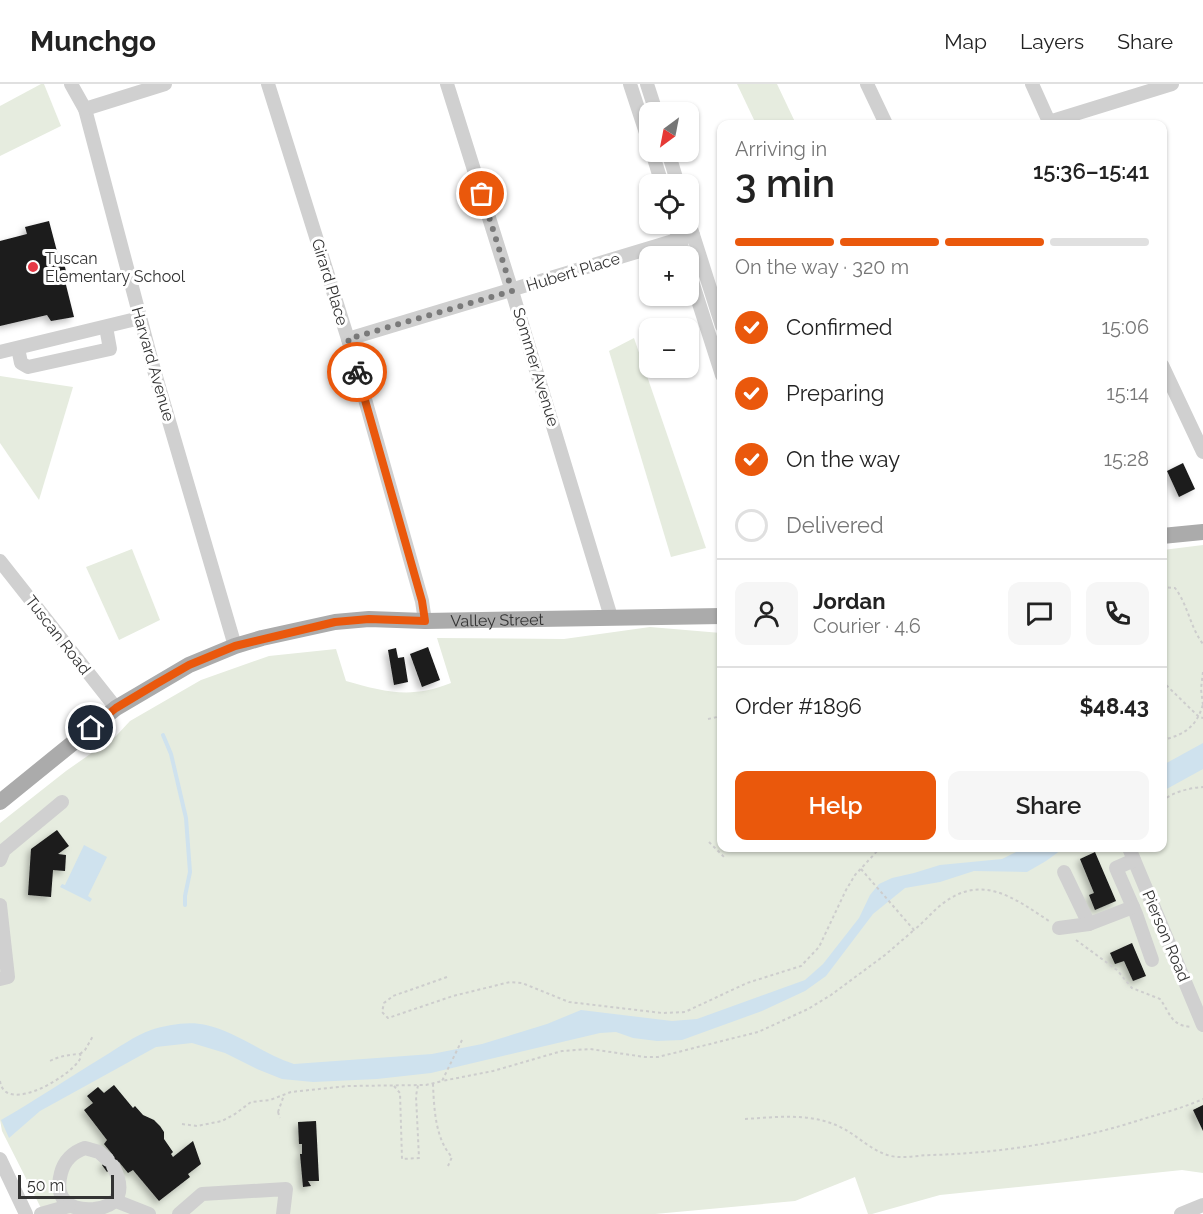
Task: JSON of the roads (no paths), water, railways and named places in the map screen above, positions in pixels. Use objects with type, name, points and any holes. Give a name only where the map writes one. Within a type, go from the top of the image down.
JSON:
[{"type":"main road","points":[[1167,535],[1203,531]]},
{"type":"main road","name":"Valley Street","points":[[0,802],[116,708],[189,665],[235,646],[335,622],[369,619],[425,621],[717,616]]},
{"type":"street","name":"Harvard Avenue","points":[[70,84],[85,109],[140,318],[235,646]]},
{"type":"street","points":[[85,109],[165,84]]},
{"type":"street","name":"Girard Place","points":[[268,84],[348,339],[422,601],[425,621]]},
{"type":"street","name":"Sommer Avenue","points":[[447,84],[611,617]]},
{"type":"street","points":[[630,84],[639,111]]},
{"type":"street","points":[[647,84],[653,102]]},
{"type":"street","points":[[867,84],[884,120]]},
{"type":"street","points":[[1032,84],[1049,120]]},
{"type":"street","points":[[1059,120],[1172,84]]},
{"type":"street","points":[[678,234],[682,246]]},
{"type":"street","points":[[693,235],[717,310]]},
{"type":"street","name":"Hubert Place","points":[[348,339],[693,235]]},
{"type":"street","points":[[699,303],[717,359]]},
{"type":"street","points":[[0,352],[140,318]]},
{"type":"street","points":[[18,348],[21,363],[28,367],[110,349],[106,327]]},
{"type":"street","points":[[1167,376],[1203,452]]},
{"type":"street","name":"Tuscan Road","points":[[0,561],[116,708]]},
{"type":"street","points":[[0,860],[4,850],[62,802]]},
{"type":"street","points":[[1132,854],[1116,868],[1152,960]]},
{"type":"street","name":"Pierson Road","points":[[1132,854],[1199,1026]]},
{"type":"street","points":[[1064,872],[1089,924]]},
{"type":"street","points":[[0,905],[8,977],[0,979]]},
{"type":"street","points":[[1059,928],[1089,924],[1153,905]]},
{"type":"street","points":[[85,1148],[99,1152],[111,1163],[120,1183],[116,1201],[110,1206],[86,1210],[69,1206],[60,1190],[61,1172],[72,1155],[85,1148]]},
{"type":"street","points":[[0,1160],[26,1214]]},
{"type":"street","points":[[180,1214],[202,1194],[286,1189],[283,1214]]},
{"type":"street","points":[[116,1201],[149,1214]]},
{"type":"street","points":[[1181,1214],[1203,1205]]},
{"type":"street","points":[[41,1214],[69,1206]]},
{"type":"water","points":[[1203,743],[1203,769],[1167,789],[1167,763]]},
{"type":"water","points":[[84,845],[107,857],[88,896],[92,899],[90,902],[60,887],[62,884],[65,885]]},
{"type":"water","points":[[1016,852],[1058,852],[1027,872],[974,871],[940,882],[905,888],[873,914],[826,976],[805,991],[762,1011],[682,1040],[657,1041],[633,1038],[616,1032],[600,1033],[431,1073],[377,1079],[313,1082],[282,1079],[225,1053],[192,1043],[156,1047],[40,1111],[9,1138],[1,1120],[132,1039],[151,1030],[178,1024],[192,1023],[217,1028],[294,1064],[432,1054],[482,1044],[547,1024],[581,1010],[672,1021],[697,1019],[805,980],[823,964],[859,918],[870,895],[879,884],[892,878],[940,865],[1002,859]]},
{"type":"waterway","points":[[163,735],[171,754],[186,818],[190,872],[185,905]]},
{"type":"place","name":"Tuscan Elementary School","points":[[33,267]]}]
